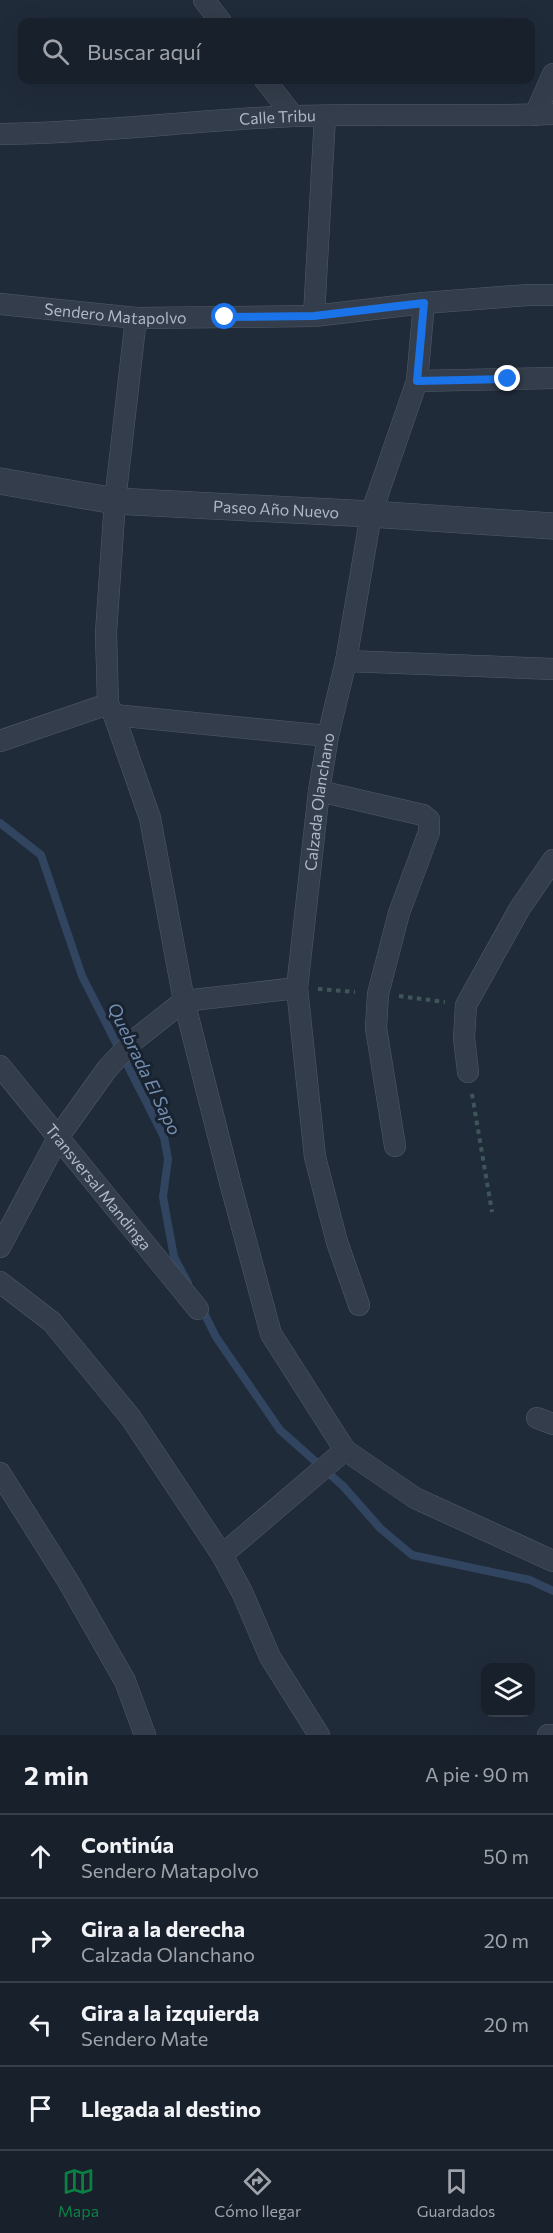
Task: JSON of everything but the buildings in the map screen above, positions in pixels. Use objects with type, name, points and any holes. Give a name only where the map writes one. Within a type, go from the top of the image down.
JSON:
[{"type":"street","points":[[204,0],[218,18]]},
{"type":"street","points":[[544,114],[553,74]]},
{"type":"street","points":[[268,84],[293,116]]},
{"type":"street","name":"Calle Tribu","points":[[0,134],[47,134],[293,116],[487,117],[544,114]]},
{"type":"street","points":[[314,316],[324,116]]},
{"type":"street","name":"Sendero Matapolvo","points":[[0,304],[136,318],[314,316],[424,303],[553,295]]},
{"type":"street","name":"Calzada Olanchano","points":[[359,1305],[337,1242],[315,1157],[297,988],[319,791],[328,736],[346,661],[371,514],[417,381],[424,303]]},
{"type":"street","points":[[136,318],[115,501],[106,633],[111,709],[150,818],[184,1001],[231,1186],[272,1334],[340,1454],[415,1498],[553,1561]]},
{"type":"street","points":[[417,381],[553,378]]},
{"type":"street","name":"Paseo Año Nuevo","points":[[0,481],[115,501],[553,526]]},
{"type":"street","points":[[346,661],[553,669]]},
{"type":"street","points":[[0,741],[111,709],[328,736]]},
{"type":"street","points":[[319,791],[423,815],[429,820],[429,832],[399,913],[378,994],[376,1028],[395,1146]]},
{"type":"street","points":[[468,1072],[464,1038],[466,1005],[520,908],[553,860]]},
{"type":"street","points":[[0,1247],[59,1136],[107,1069],[133,1041],[184,1001],[297,988]]},
{"type":"street","name":"Transversal Mandinga","points":[[0,1066],[198,1309]]},
{"type":"street","points":[[0,1282],[52,1322],[132,1418],[222,1555],[242,1592],[270,1657],[319,1735]]},
{"type":"street","points":[[222,1555],[340,1454]]},
{"type":"street","points":[[0,1473],[68,1581],[125,1681],[145,1735]]},
{"type":"street","points":[[548,1735],[553,1735]]},
{"type":"path","points":[[468,1072],[492,1212]]},
{"type":"waterway","name":"Quebrada El Sapo","points":[[0,823],[41,855],[82,976],[164,1137],[168,1159],[163,1197],[174,1257],[188,1283]]},
{"type":"waterway","name":"Quebrada El Sapo","points":[[202,1309],[216,1337],[280,1430],[343,1486],[380,1528],[412,1555],[530,1580],[553,1591]]},
{"type":"route","points":[[225,317],[314,316],[424,303],[417,381],[508,379]]}]
